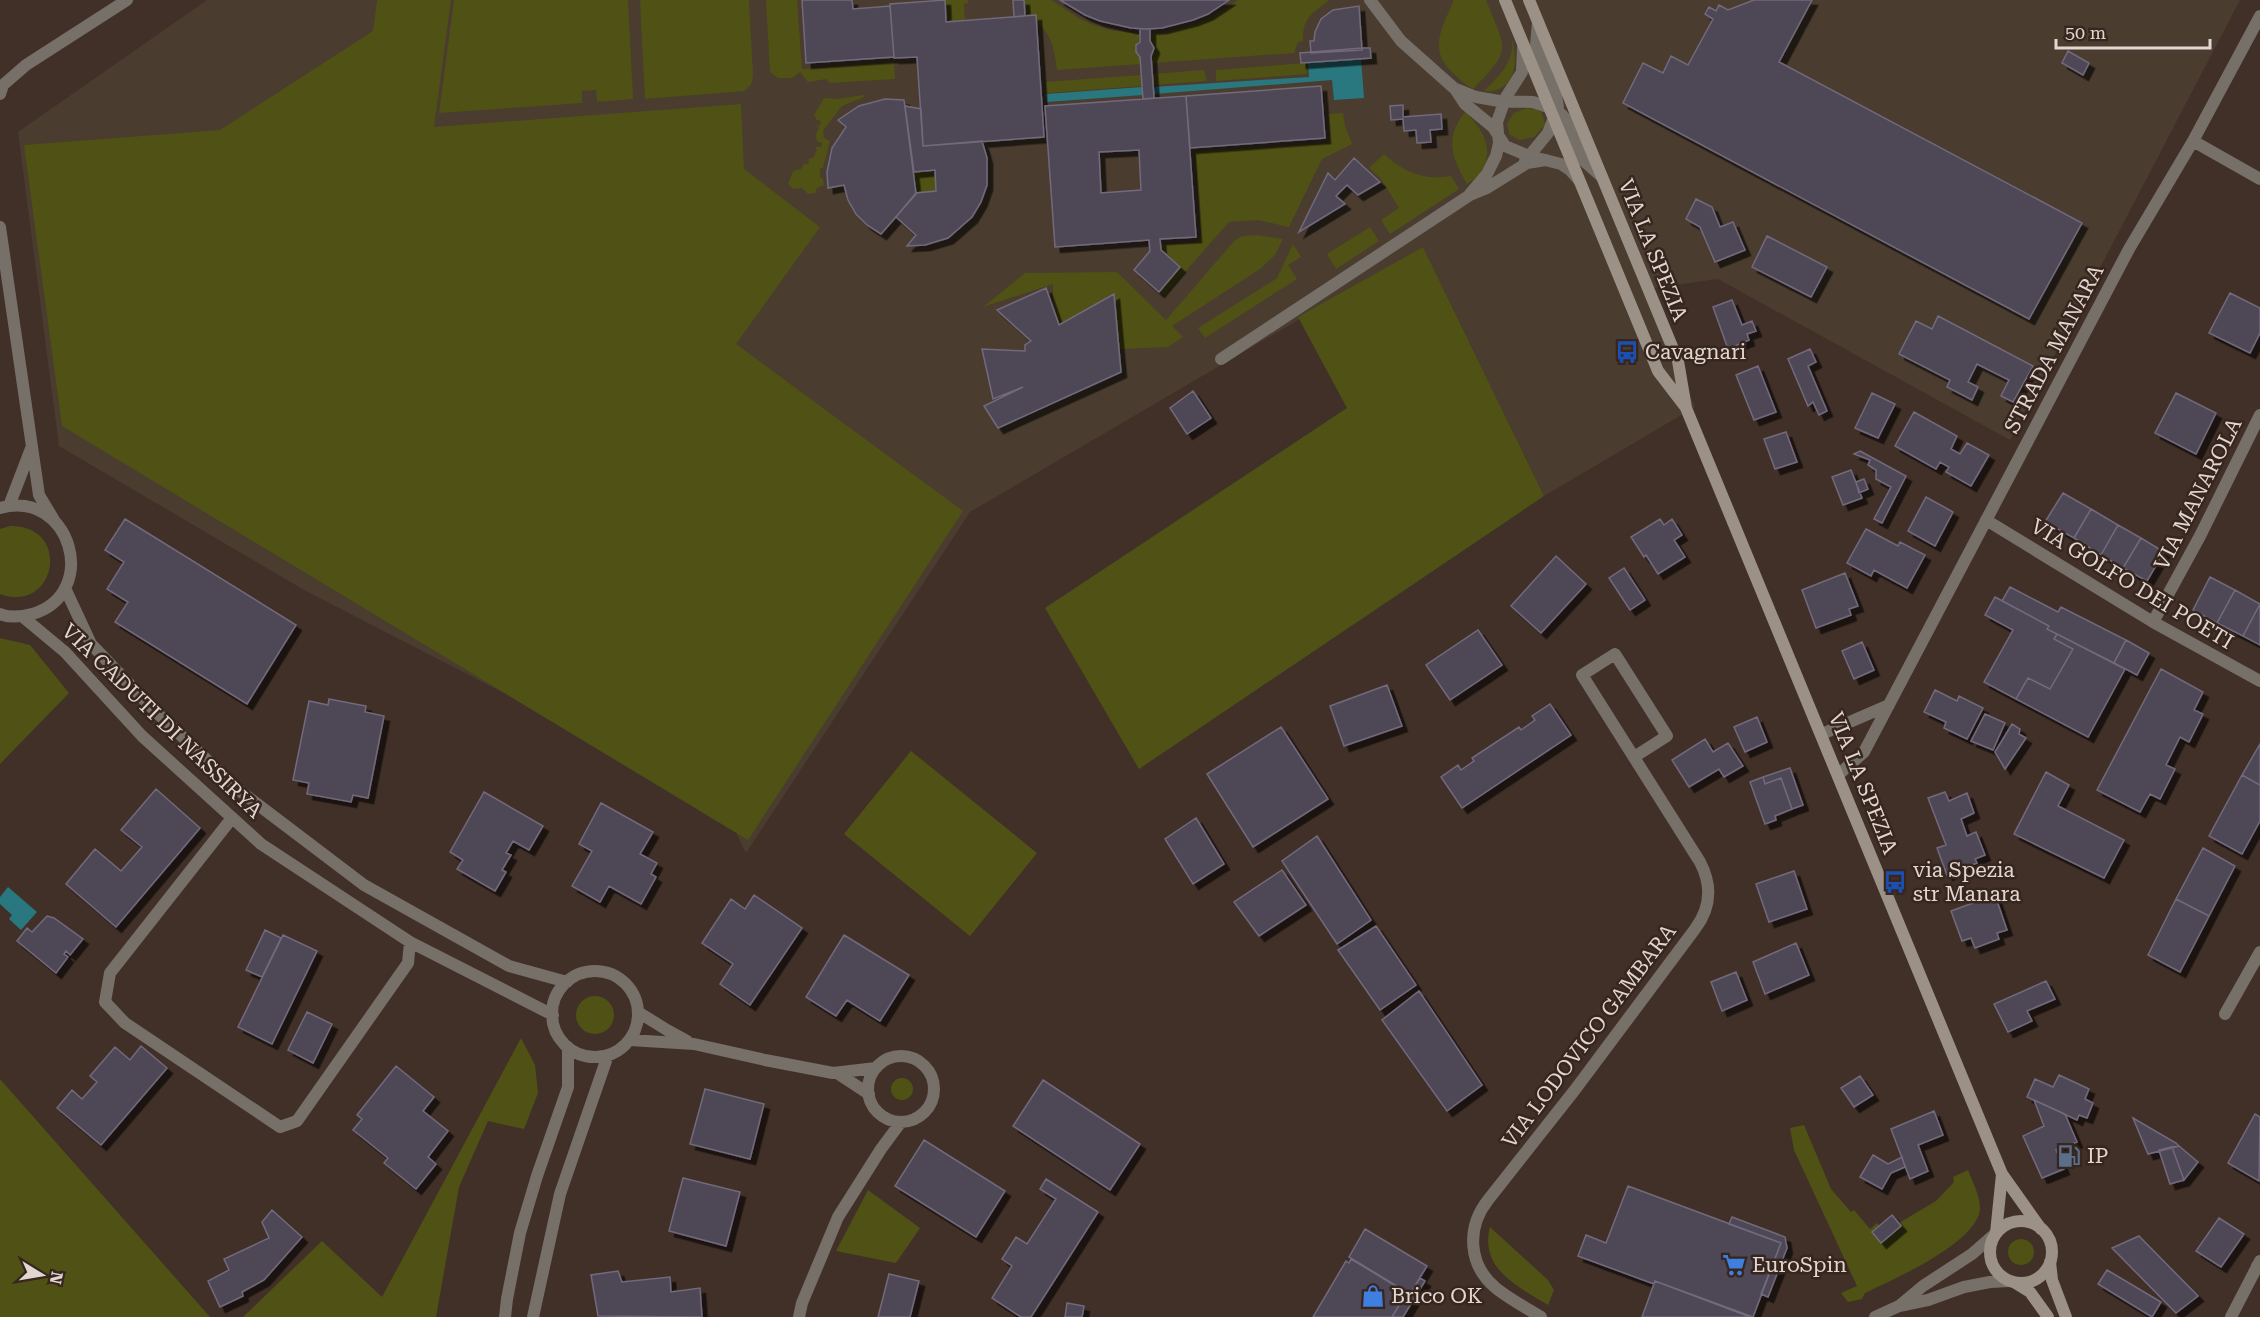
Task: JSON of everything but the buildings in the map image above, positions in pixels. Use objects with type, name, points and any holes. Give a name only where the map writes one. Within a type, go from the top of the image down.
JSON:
[{"type":"main road","name":"VIA LA SPEZIA","points":[[1505,0],[1658,371],[1686,408]]},
{"type":"main road","name":"VIA LA SPEZIA","points":[[1529,0],[1678,361],[1686,408],[2002,1174],[2050,1241],[2052,1280],[2066,1317]]},
{"type":"main road","name":"VIA LA SPEZIA","points":[[2002,1174],[1996,1233],[1990,1246],[1990,1260],[1996,1273],[2030,1292],[2048,1317]]},
{"type":"main road","points":[[1996,1233],[2014,1222],[2028,1222],[2041,1229]]},
{"type":"main road","points":[[2012,1282],[2023,1284],[2037,1279],[2047,1269],[2050,1262]]},
{"type":"street","points":[[0,94],[3,85],[26,65],[127,0]]},
{"type":"street","points":[[1370,0],[1401,41],[1455,89],[1504,102],[1522,101],[1553,112],[1541,143],[1513,171]]},
{"type":"street","name":"STRADA MANARA","points":[[1839,775],[1864,752],[2129,249],[2193,141],[2260,16]]},
{"type":"street","name":"VIA LA SPEZIA","points":[[1538,21],[1536,45],[1556,94],[1553,112],[1567,122],[1584,160],[1602,177]]},
{"type":"street","name":"VIA LA SPEZIA","points":[[1467,196],[1492,164],[1499,143],[1497,129],[1504,102],[1523,66],[1524,55],[1521,39]]},
{"type":"street","points":[[1482,98],[1497,97],[1513,87]]},
{"type":"street","name":"VIA LA SPEZIA","points":[[1455,89],[1464,103],[1497,129],[1502,143],[1529,156],[1566,166],[1581,183]]},
{"type":"street","points":[[1497,129],[1506,108],[1522,101]]},
{"type":"street","points":[[2193,141],[2260,179]]},
{"type":"street","points":[[1509,148],[1525,150],[1541,143]]},
{"type":"street","points":[[1221,359],[1467,196],[1487,188],[1532,161],[1546,160]]},
{"type":"street","points":[[0,226],[39,495],[66,535],[71,553],[71,571],[65,588],[55,602],[40,612],[23,617],[0,614]]},
{"type":"street","name":"VIA MANAROLA","points":[[2153,622],[2200,536],[2260,415]]},
{"type":"street","points":[[33,445],[4,507],[33,508],[54,520]]},
{"type":"street","name":"VIA GOLFO DEI POETI","points":[[1986,519],[2153,622],[2260,681]]},
{"type":"street","name":"VIA CADUTI DI NASSIRYA","points":[[65,588],[91,644],[156,712],[240,791],[364,885],[509,966],[567,982]]},
{"type":"street","name":"VIA CADUTI DI NASSIRYA","points":[[23,617],[61,648],[142,736],[261,844],[410,942],[488,984],[553,1015]]},
{"type":"street","name":"VIA LODOVICO GAMBARA","points":[[1541,1317],[1497,1289],[1482,1273],[1473,1246],[1476,1218],[1483,1205],[1574,1091],[1695,929],[1705,914],[1709,896],[1707,879],[1700,862],[1582,675],[1615,654],[1667,736],[1634,757]]},
{"type":"street","points":[[1822,734],[1889,705]]},
{"type":"street","points":[[232,818],[110,973],[105,1002],[125,1023],[280,1127],[297,1121],[402,972],[408,963],[410,942]]},
{"type":"street","points":[[2225,1014],[2260,952]]},
{"type":"street","points":[[591,972],[612,975],[628,987],[635,998],[638,1012],[635,1032],[630,1040],[620,1050],[594,1058],[568,1047],[554,1027],[553,1015],[556,998],[567,982],[578,975],[591,972]]},
{"type":"street","points":[[638,1012],[694,1044]]},
{"type":"street","points":[[630,1040],[694,1044],[836,1073],[869,1094]]},
{"type":"street","points":[[506,1317],[507,1299],[520,1233],[568,1087],[568,1047]]},
{"type":"street","points":[[533,1317],[560,1194],[608,1055]]},
{"type":"street","points":[[904,1056],[922,1063],[930,1072],[934,1082],[932,1101],[920,1117],[912,1121],[901,1122],[884,1117],[871,1103],[869,1094],[871,1076],[876,1068],[893,1057],[904,1056]]},
{"type":"street","points":[[836,1073],[876,1068]]},
{"type":"street","points":[[799,1317],[802,1303],[838,1216],[901,1122]]},
{"type":"street","points":[[1895,1308],[1927,1283],[1972,1254],[1996,1233]]},
{"type":"street","points":[[2231,1317],[2259,1265]]},
{"type":"street","points":[[1875,1317],[1895,1308],[1972,1285],[1997,1281],[2012,1282]]},
{"type":"shaded area","points":[[207,0],[2240,0],[2010,440],[1718,279],[1647,289],[1695,407],[1544,496],[1423,247],[970,512],[746,853],[726,812],[698,793],[304,590],[59,446],[18,132]]},
{"type":"shaded area","points":[[377,0],[451,0],[434,127],[741,104],[744,169],[820,227],[736,344],[963,511],[748,840],[62,426],[24,145],[220,130],[373,31]]},
{"type":"shaded area","points":[[454,0],[628,0],[633,99],[597,102],[596,90],[582,91],[582,103],[439,113]]},
{"type":"shaded area","points":[[640,0],[749,0],[753,76],[751,85],[744,91],[645,99]]},
{"type":"shaded area","points":[[766,0],[797,0],[802,69],[894,62],[895,79],[830,83],[826,79],[808,82],[800,72],[792,78],[778,78],[770,72]]},
{"type":"shaded area","points":[[945,0],[968,0],[968,3],[964,4],[965,21],[946,22]]},
{"type":"shaded area","points":[[1024,0],[1051,0],[1080,19],[1094,25],[1109,30],[1140,34],[1136,52],[1141,64],[1057,70],[1049,38],[1040,26],[1025,16]]},
{"type":"shaded area","points":[[1238,0],[1329,0],[1307,21],[1303,41],[1298,42],[1294,53],[1152,63],[1151,56],[1154,48],[1150,41],[1150,34],[1197,23],[1218,14]]},
{"type":"shaded area","points":[[1454,0],[1486,0],[1501,40],[1502,48],[1495,65],[1473,89],[1446,65],[1439,47],[1439,38]]},
{"type":"shaded area","points":[[1512,39],[1515,57],[1508,82],[1494,91],[1484,91],[1505,68],[1511,55]]},
{"type":"shaded area","points":[[1306,63],[1307,74],[1216,81],[1216,70]]},
{"type":"shaded area","points":[[1204,70],[1207,81],[1153,85],[1152,74]]},
{"type":"shaded area","points":[[1141,75],[1142,86],[1047,93],[1045,82]]},
{"type":"shaded area","points":[[864,95],[842,106],[823,131],[824,138],[830,141],[823,168],[820,169],[820,177],[824,185],[817,188],[815,193],[808,194],[802,188],[793,189],[788,184],[793,171],[801,169],[804,164],[809,164],[808,159],[813,158],[817,150],[815,147],[821,147],[822,143],[818,142],[815,136],[819,128],[816,124],[820,126],[821,121],[817,120],[814,115],[824,98],[837,99]]},
{"type":"shaded area","points":[[1527,108],[1536,109],[1542,113],[1545,125],[1534,137],[1519,140],[1509,134],[1507,123],[1514,113]]},
{"type":"shaded area","points":[[1465,112],[1480,129],[1487,148],[1484,167],[1467,184],[1457,165],[1452,148],[1454,131]]},
{"type":"shaded area","points":[[1343,113],[1352,144],[1322,159],[1289,227],[1258,220],[1229,222],[1164,296],[1159,292],[1180,267],[1161,250],[1161,245],[1197,242],[1201,236],[1195,152],[1327,143],[1330,140],[1328,114]]},
{"type":"shaded area","points":[[1384,154],[1399,166],[1415,174],[1432,177],[1451,176],[1459,189],[1390,234],[1381,220],[1399,208],[1381,179],[1369,168]]},
{"type":"shaded area","points":[[935,170],[936,191],[916,193],[914,172]]},
{"type":"shaded area","points":[[1370,227],[1379,241],[1336,269],[1327,254]]},
{"type":"shaded area","points":[[1256,235],[1283,239],[1275,255],[1260,269],[1172,326],[1183,337],[1168,347],[1119,349],[1114,294],[1059,325],[1053,307],[1053,284],[983,307],[1025,273],[1117,272],[1166,320],[1235,240],[1243,236]]},
{"type":"shaded area","points":[[1293,244],[1301,257],[1288,265],[1297,279],[1205,338],[1198,328],[1277,278]]},
{"type":"shaded area","points":[[1423,247],[1544,496],[1139,769],[1045,608],[1347,408],[1298,317]]},
{"type":"shaded area","points":[[10,526],[30,529],[43,539],[49,553],[50,568],[44,581],[34,592],[19,597],[0,594],[0,529]]},
{"type":"shaded area","points":[[0,638],[30,645],[69,693],[0,764]]},
{"type":"shaded area","points":[[911,751],[1037,853],[970,936],[844,834]]},
{"type":"shaded area","points":[[595,996],[608,1002],[614,1015],[608,1028],[595,1034],[582,1028],[576,1015],[582,1002]]},
{"type":"shaded area","points":[[521,1038],[535,1065],[538,1093],[524,1129],[488,1121],[459,1187],[436,1317],[243,1317],[322,1241],[382,1297]]},
{"type":"shaded area","points":[[902,1078],[910,1081],[913,1089],[910,1097],[902,1100],[894,1097],[891,1089],[894,1081]]},
{"type":"shaded area","points":[[0,1079],[210,1317],[0,1317]]},
{"type":"shaded area","points":[[1804,1125],[1831,1189],[1851,1212],[1854,1210],[1870,1229],[1877,1223],[1880,1226],[1872,1232],[1881,1243],[1901,1226],[1899,1223],[1936,1201],[1954,1182],[1953,1177],[1968,1170],[1980,1205],[1975,1223],[1949,1248],[1932,1259],[1865,1293],[1862,1299],[1848,1302],[1841,1293],[1857,1286],[1794,1150],[1790,1128]]},
{"type":"shaded area","points":[[868,1190],[920,1228],[896,1263],[836,1251]]},
{"type":"shaded area","points":[[1490,1227],[1548,1280],[1554,1290],[1548,1305],[1514,1283],[1496,1265],[1490,1254],[1488,1242]]},
{"type":"shaded area","points":[[2021,1239],[2030,1243],[2034,1252],[2030,1261],[2021,1265],[2012,1261],[2008,1252],[2012,1243]]},
{"type":"water","points":[[1361,59],[1364,98],[1334,100],[1332,80],[1154,94],[1153,87],[1309,77],[1308,63]]},
{"type":"water","points":[[1142,87],[1143,95],[1047,102],[1046,94]]},
{"type":"water","points":[[8,887],[37,912],[21,930],[9,919],[12,915],[0,904],[0,897]]},
{"type":"place","name":"Cavagnari","points":[[1627,352]]},
{"type":"place","name":"via Spezia str Manara","points":[[1895,882]]},
{"type":"place","name":"IP","points":[[2069,1156]]},
{"type":"place","name":"EuroSpin","points":[[1734,1265]]},
{"type":"place","name":"Brico OK","points":[[1373,1296]]}]
